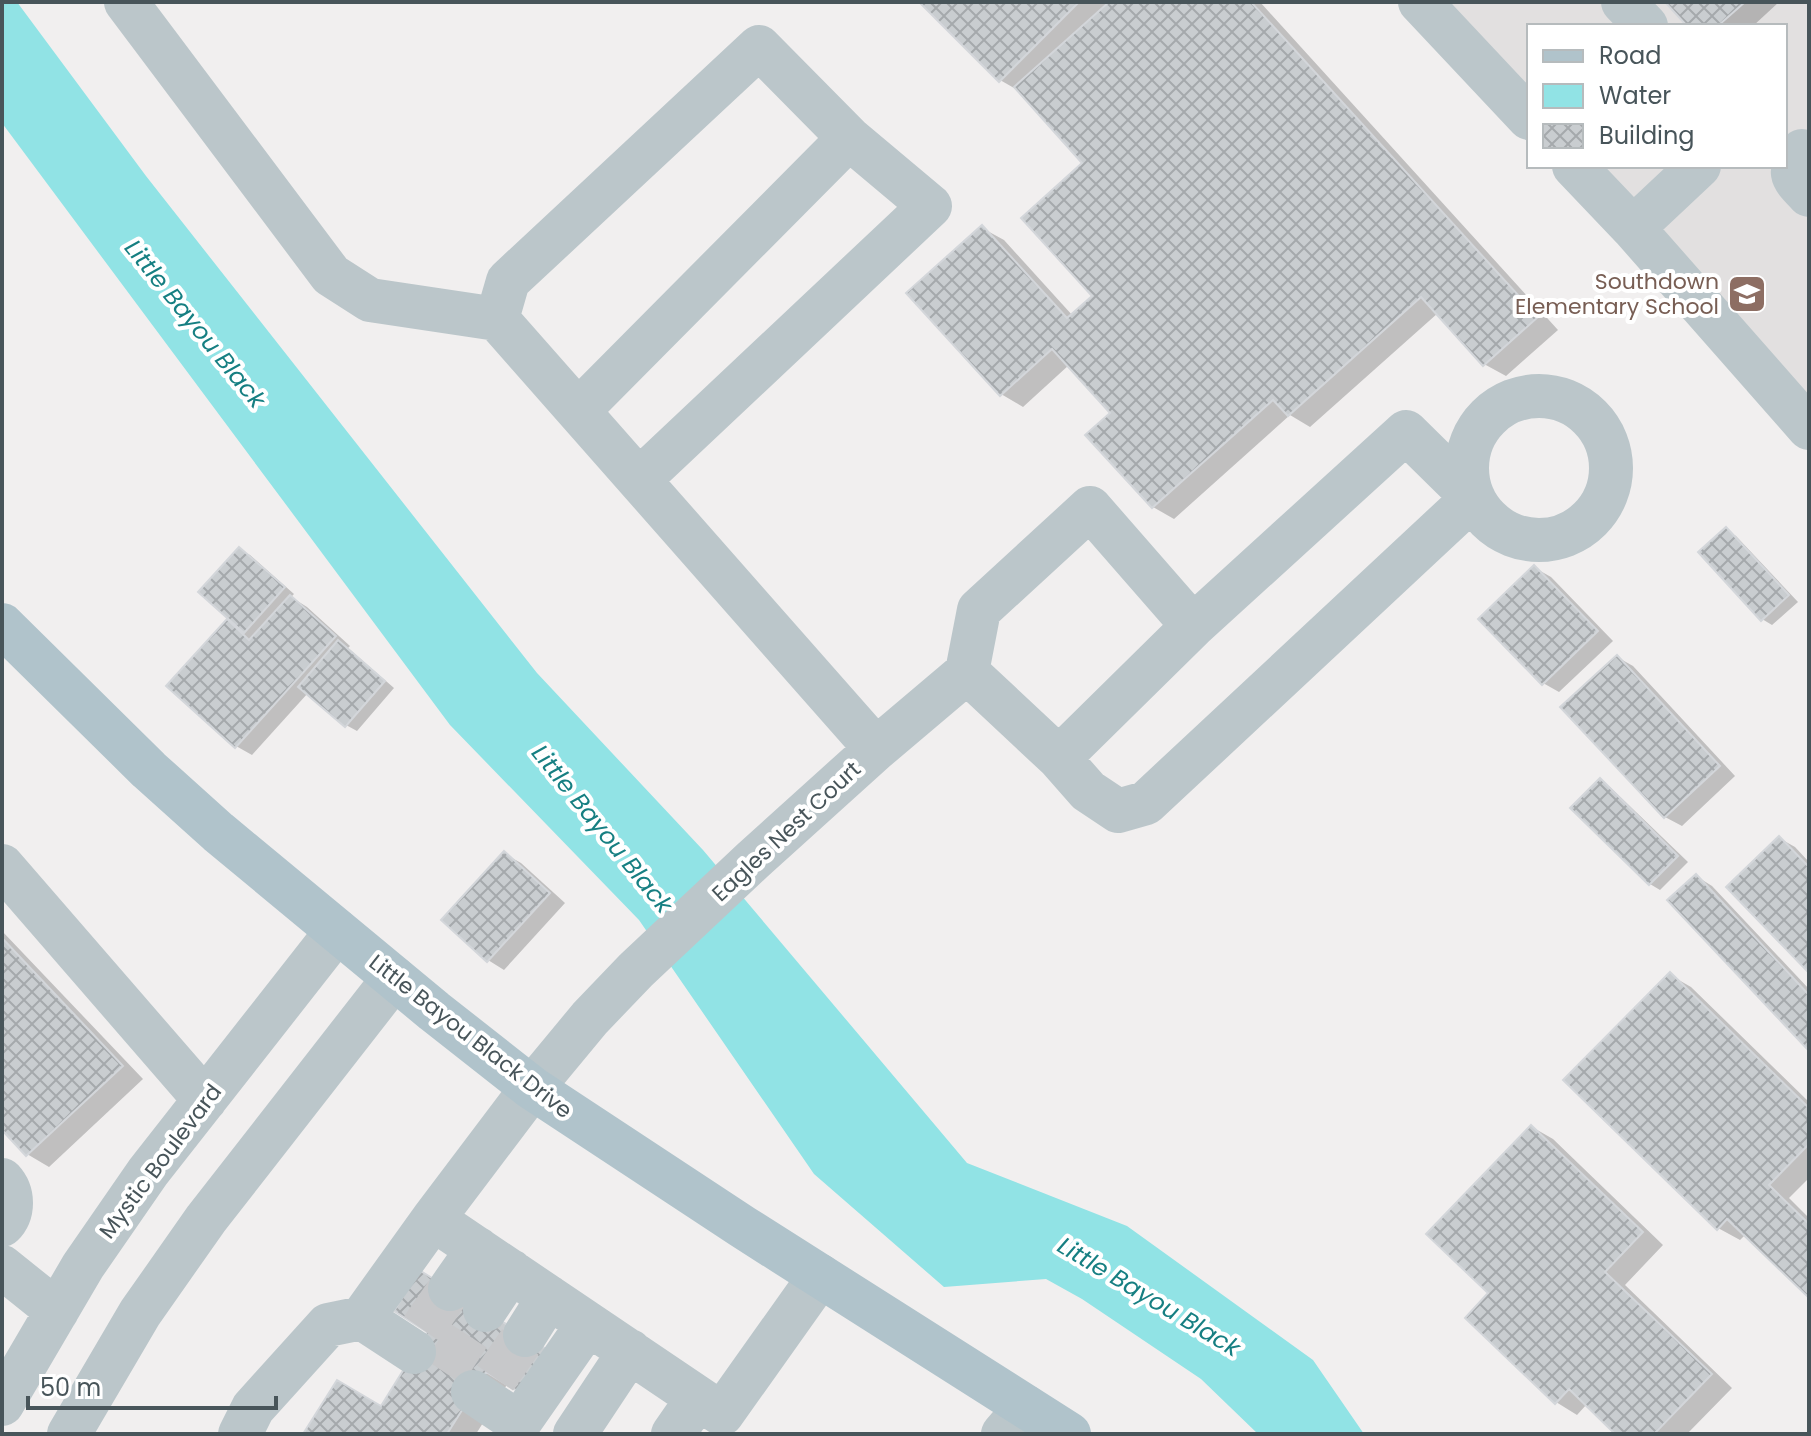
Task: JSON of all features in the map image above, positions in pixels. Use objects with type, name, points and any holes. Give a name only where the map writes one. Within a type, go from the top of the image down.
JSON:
[{"type":"main road","name":"Little Bayou Black Drive","points":[[2,625],[149,770],[218,832],[532,1088],[820,1276],[1014,1420],[1069,1434]]},
{"type":"street","points":[[126,2],[331,275],[370,300],[497,319],[876,749]]},
{"type":"street","points":[[1420,2],[1527,116]]},
{"type":"street","points":[[1623,2],[1644,24]]},
{"type":"street","points":[[497,319],[508,281],[759,47],[849,138],[930,206],[639,480]]},
{"type":"street","points":[[578,411],[849,138]]},
{"type":"street","points":[[1799,149],[1791,173],[1809,195]]},
{"type":"street","points":[[1576,168],[1633,228],[1809,428]]},
{"type":"street","points":[[1633,228],[1697,168]]},
{"type":"street","points":[[1059,758],[1193,626],[1406,432],[1473,498],[1146,803],[1118,811],[1088,791],[1059,758],[967,672],[979,610],[1090,508],[1193,626]]},
{"type":"street","name":"Eagles Nest Court","points":[[362,1318],[532,1088],[590,1018],[636,970],[753,860],[967,672]]},
{"type":"street","points":[[2,866],[205,1100]]},
{"type":"street","name":"Mystic Boulevard","points":[[2,1404],[83,1266],[148,1172],[337,931]]},
{"type":"street","points":[[69,1434],[140,1313],[206,1219],[394,978]]},
{"type":"street","points":[[2,1180],[12,1198],[8,1219],[2,1225]]},
{"type":"street","points":[[433,1219],[630,1351],[718,1415]]},
{"type":"street","points":[[467,1300],[495,1260]]},
{"type":"street","points":[[2,1267],[57,1311]]},
{"type":"street","points":[[673,1434],[718,1415],[820,1276]]},
{"type":"street","points":[[525,1335],[549,1297]]},
{"type":"street","points":[[240,1434],[253,1408],[328,1325],[362,1318],[415,1343]]},
{"type":"street","points":[[484,1389],[519,1423],[588,1324]]},
{"type":"street","points":[[575,1434],[630,1351]]},
{"type":"shaded area","name":"Southdown Elementary School","points":[[1402,2],[1809,2],[1809,423],[1563,168],[1787,168],[1787,24],[1527,24],[1527,131]]},
{"type":"water","name":"Little Bayou Black","points":[[2,2],[17,2],[146,176],[537,673],[703,850],[967,1163],[1127,1226],[1313,1360],[1364,1434],[1258,1434],[1201,1379],[1082,1299],[1046,1279],[944,1287],[814,1174],[639,920],[450,725],[2,123]]},
{"type":"building","points":[[919,2],[1079,2],[999,82]]},
{"type":"building","points":[[1109,2],[1251,2],[1538,317],[1483,366],[1421,297],[1288,416],[1273,400],[1152,508],[1085,435],[1110,413],[1052,349],[1000,396],[906,293],[982,225],[1067,318],[1092,296],[1021,218],[1082,163],[1014,87]]},
{"type":"building","points":[[1665,2],[1745,2],[1720,24],[1685,24]]},
{"type":"building","points":[[1726,527],[1789,595],[1761,621],[1698,552]]},
{"type":"building","points":[[239,547],[285,587],[244,633],[198,592]]},
{"type":"building","points":[[1534,565],[1598,631],[1542,685],[1478,619]]},
{"type":"building","points":[[290,595],[336,636],[235,748],[166,686],[227,619],[249,640]]},
{"type":"building","points":[[338,640],[385,681],[345,727],[298,687]]},
{"type":"building","points":[[1617,655],[1720,766],[1664,818],[1560,707]]},
{"type":"building","points":[[1600,778],[1678,856],[1649,885],[1570,808]]},
{"type":"building","points":[[1779,836],[1809,867],[1809,973],[1726,887]]},
{"type":"building","points":[[504,851],[550,893],[487,962],[441,920]]},
{"type":"building","points":[[1696,874],[1809,995],[1809,1051],[1667,900]]},
{"type":"building","points":[[2,938],[123,1066],[26,1156],[2,1130]]},
{"type":"building","points":[[1670,972],[1809,1108],[1809,1144],[1769,1185],[1809,1224],[1809,1298],[1727,1219],[1717,1230],[1563,1080]]},
{"type":"building","points":[[1531,1125],[1643,1232],[1605,1272],[1712,1374],[1654,1434],[1615,1434],[1569,1389],[1555,1404],[1465,1318],[1488,1293],[1426,1234]]},
{"type":"building","points":[[419,1270],[551,1352],[524,1395],[486,1372],[447,1434],[303,1434],[337,1380],[381,1406],[427,1332],[394,1311]]},
{"type":"tunnel","points":[[422,1329],[450,1289]]},
{"type":"tunnel","points":[[444,1372],[485,1310]]},
{"type":"tunnel","points":[[495,1378],[525,1335]]},
{"type":"place","name":"Southdown Elementary School","points":[[1747,294]]}]
